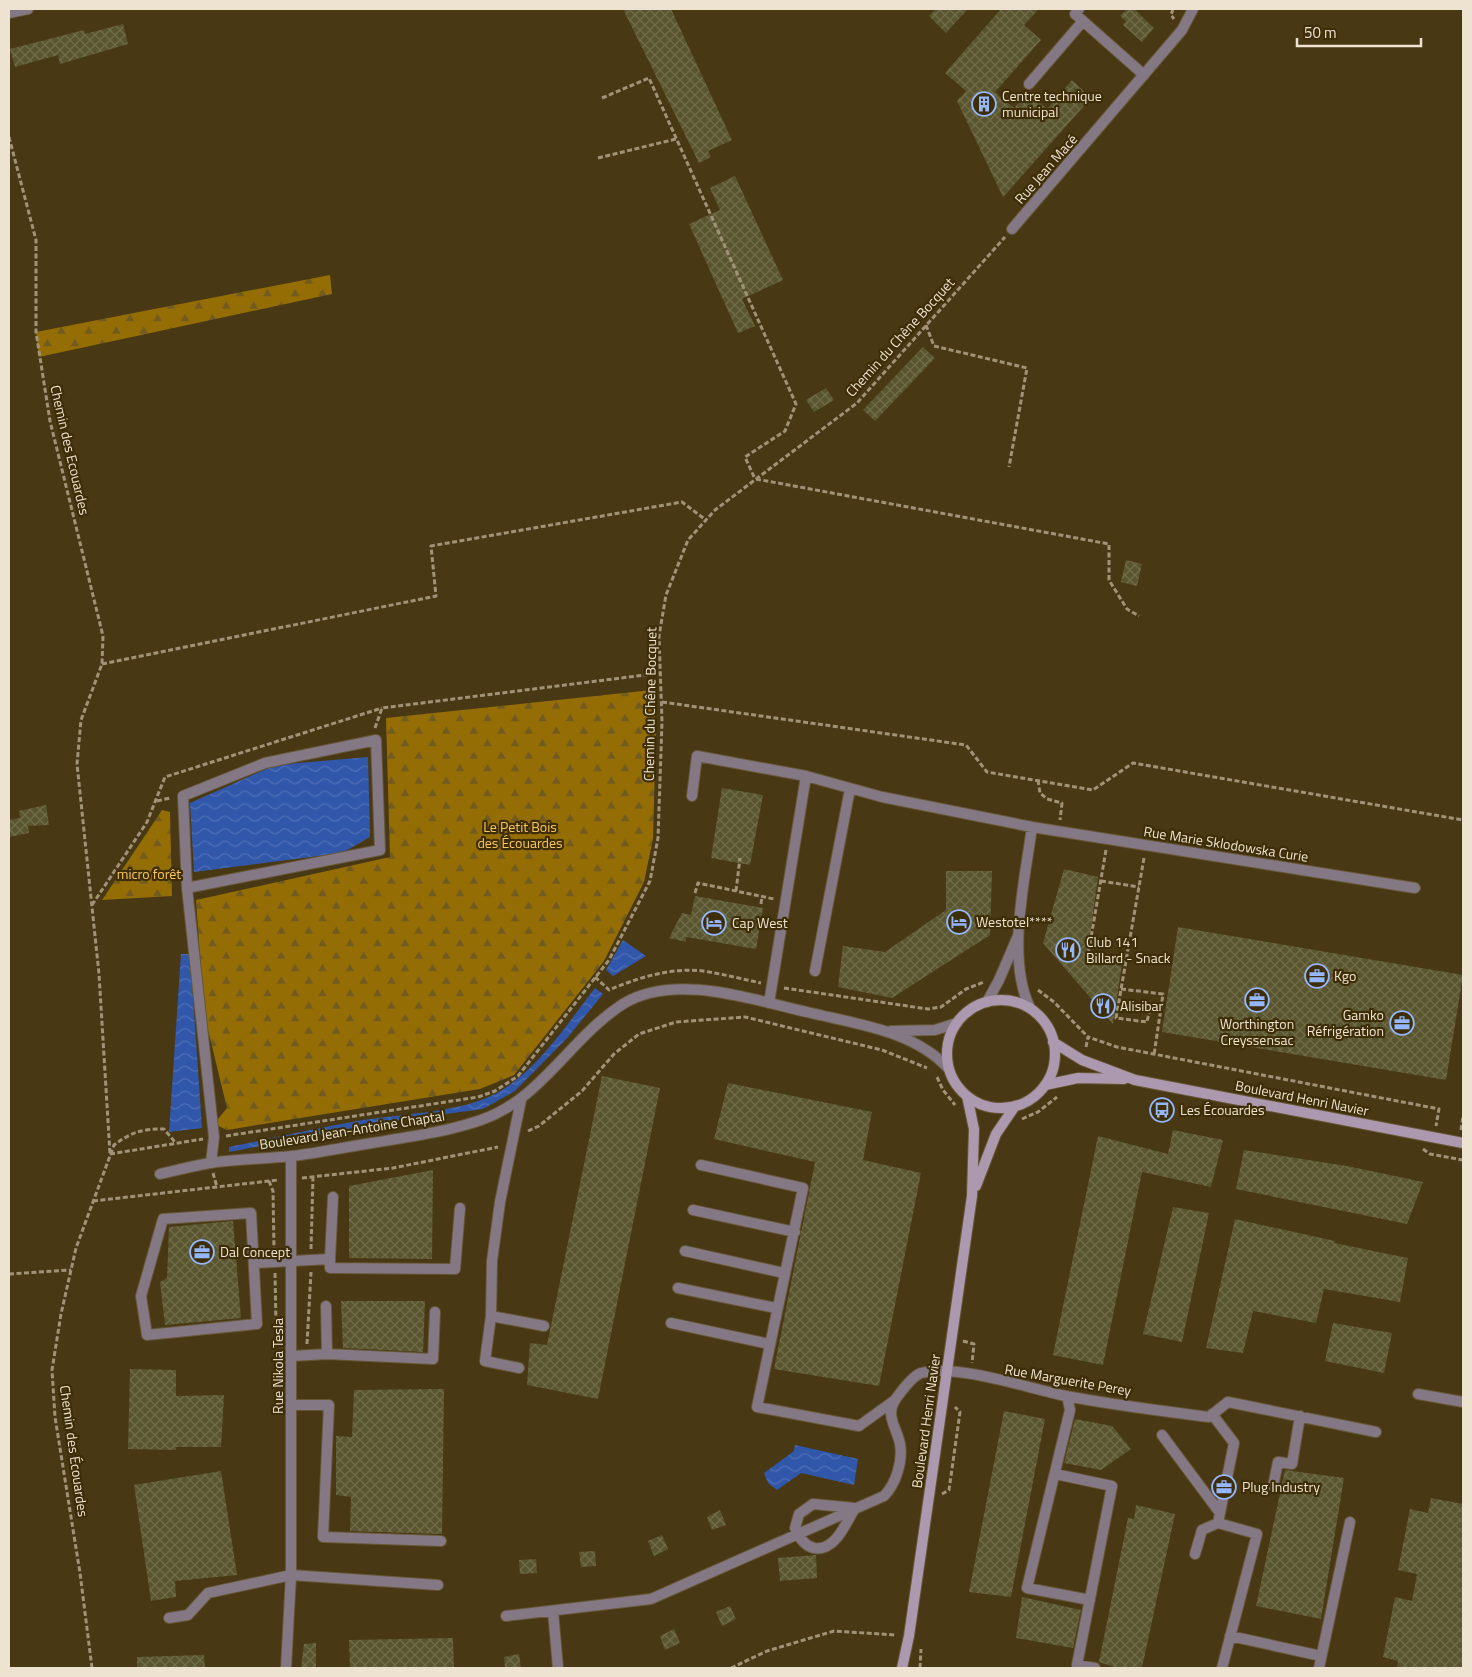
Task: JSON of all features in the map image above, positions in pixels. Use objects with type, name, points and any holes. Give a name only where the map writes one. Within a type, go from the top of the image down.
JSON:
[{"type":"main road","points":[[1009,1000],[1030,1008],[1045,1023],[1054,1042],[1054,1065],[1045,1086],[1031,1098],[1015,1106],[990,1107],[967,1096],[953,1079],[948,1068],[947,1052],[949,1037],[957,1022],[975,1006],[987,1002],[1009,1000]]},
{"type":"main road","name":"Boulevard Henri Navier","points":[[1054,1042],[1082,1060],[1136,1080]]},
{"type":"main road","name":"Boulevard Henri Navier","points":[[1045,1086],[1057,1081],[1078,1078],[1136,1080],[1463,1144]]},
{"type":"main road","name":"Boulevard Henri Navier","points":[[902,1668],[910,1636],[972,1196],[974,1129],[967,1096]]},
{"type":"main road","name":"Boulevard Henri Navier","points":[[972,1196],[996,1134],[1015,1106]]},
{"type":"main road","name":"Boulevard Henri Navier","points":[[907,1651],[907,1668]]},
{"type":"street","points":[[9,13],[28,9]]},
{"type":"street","points":[[1079,9],[1075,14],[1144,75]]},
{"type":"street","name":"Rue Jean Macé","points":[[1012,229],[1182,30],[1193,9]]},
{"type":"street","points":[[1028,84],[1083,21]]},
{"type":"street","points":[[187,888],[380,850],[376,740],[265,763],[183,796],[187,888],[214,1137],[211,1163]]},
{"type":"street","name":"Rue Marie Sklodowska Curie","points":[[692,796],[697,756],[806,776],[850,789],[1058,831],[1415,888]]},
{"type":"street","points":[[769,1004],[784,901],[806,776]]},
{"type":"street","points":[[815,971],[850,789]]},
{"type":"street","points":[[1030,1008],[1022,983],[1019,932],[1032,826]]},
{"type":"street","points":[[987,1002],[999,980],[1019,932]]},
{"type":"street","name":"Boulevard Jean-Antoine Chaptal","points":[[160,1174],[211,1163],[291,1156],[439,1133],[483,1119],[521,1100],[600,1021],[624,1003],[640,996],[669,990],[701,990],[738,995],[769,1004],[888,1031],[932,1053],[948,1068]]},
{"type":"street","name":"Boulevard Jean-Antoine Chaptal","points":[[888,1031],[935,1030],[957,1022]]},
{"type":"street","points":[[519,1368],[485,1361],[491,1316],[492,1261],[500,1202],[521,1100]]},
{"type":"street","name":"Rue Nikola Tesla","points":[[286,1668],[291,1575],[291,1156]]},
{"type":"street","points":[[672,1323],[769,1344],[795,1232],[802,1188],[701,1165]]},
{"type":"street","points":[[333,1197],[330,1268],[455,1270],[460,1208]]},
{"type":"street","points":[[693,1210],[795,1232]]},
{"type":"street","points":[[251,1213],[255,1263],[257,1324],[147,1336],[141,1296],[163,1219],[251,1213]]},
{"type":"street","points":[[685,1251],[784,1273]]},
{"type":"street","points":[[255,1263],[330,1259]]},
{"type":"street","points":[[678,1288],[776,1308]]},
{"type":"street","points":[[326,1306],[327,1354]]},
{"type":"street","points":[[292,1356],[327,1354],[433,1359],[436,1312]]},
{"type":"street","points":[[491,1316],[544,1326]]},
{"type":"street","name":"Rue Marguerite Perey","points":[[769,1344],[757,1407],[859,1426],[895,1400],[918,1374],[948,1371],[1067,1396],[1184,1414],[1209,1417],[1212,1414]]},
{"type":"street","points":[[1418,1394],[1463,1402]]},
{"type":"street","points":[[1067,1396],[1070,1410],[1027,1588],[1090,1600]]},
{"type":"street","points":[[506,1616],[650,1599],[884,1496],[892,1488],[901,1452],[900,1442],[892,1420],[891,1409],[895,1400]]},
{"type":"street","points":[[1195,1554],[1202,1530],[1219,1518],[1234,1443],[1212,1414],[1228,1402],[1376,1432]]},
{"type":"street","points":[[292,1405],[329,1406],[323,1536],[441,1541]]},
{"type":"street","points":[[1273,1486],[1278,1462],[1292,1464],[1300,1416]]},
{"type":"street","points":[[1162,1435],[1219,1518],[1257,1534],[1222,1668]]},
{"type":"street","points":[[1055,1474],[1112,1486],[1077,1665],[1095,1668]]},
{"type":"street","points":[[813,1504],[855,1508],[837,1538],[828,1546],[820,1549],[811,1547],[798,1534],[796,1521],[799,1514],[813,1504]]},
{"type":"street","points":[[1319,1668],[1350,1522]]},
{"type":"street","points":[[169,1618],[188,1616],[208,1593],[291,1575],[438,1584]]},
{"type":"street","points":[[553,1611],[558,1668]]},
{"type":"street","points":[[1230,1636],[1321,1656]]},
{"type":"path","points":[[602,98],[648,78],[796,404],[785,431],[744,457],[755,479],[1109,544],[1109,580],[1127,608],[1139,616]]},
{"type":"path","name":"Chemin des Ecouardes","points":[[9,137],[36,240],[36,332],[48,412],[102,636],[102,664],[81,720],[76,764],[100,974],[110,1154]]},
{"type":"path","points":[[598,158],[676,139]]},
{"type":"path","name":"Chemin du Chêne Bocquet","points":[[110,1154],[176,1142],[478,1097],[495,1090],[518,1076],[609,960],[650,881],[658,838],[662,735],[659,636],[666,595],[688,540],[715,510],[857,403],[1012,229]]},
{"type":"path","points":[[926,325],[934,346],[1027,368],[1009,467]]},
{"type":"path","points":[[102,664],[436,596],[431,546],[682,502],[706,520]]},
{"type":"path","points":[[92,906],[147,822],[165,777],[382,708],[661,673]]},
{"type":"path","points":[[662,702],[966,745],[987,772],[1093,790],[1133,763],[1463,820]]},
{"type":"path","points":[[370,741],[382,708]]},
{"type":"path","points":[[1038,780],[1040,793],[1047,799],[1062,803],[1058,831]]},
{"type":"path","points":[[1108,839],[1088,955],[1125,962]]},
{"type":"path","points":[[1147,845],[1116,1018],[1147,1022],[1150,1008]]},
{"type":"path","points":[[736,891],[740,858]]},
{"type":"path","points":[[1101,881],[1139,888]]},
{"type":"path","points":[[695,893],[698,883],[784,901]]},
{"type":"path","points":[[761,904],[762,896]]},
{"type":"path","points":[[595,977],[609,990],[629,982],[668,972],[702,971],[772,986],[928,1009],[941,1007],[956,995],[975,985],[985,981],[999,980]]},
{"type":"path","points":[[1022,983],[1031,986],[1054,1002],[1088,1037],[1117,1048],[1439,1109],[1430,1154]]},
{"type":"path","points":[[1121,989],[1162,994],[1154,1055]]},
{"type":"path","points":[[1119,1001],[1161,1009]]},
{"type":"path","points":[[93,1201],[393,1168],[494,1148],[539,1126],[582,1091],[614,1054],[639,1034],[676,1022],[745,1017],[882,1050],[918,1063],[936,1075],[943,1090],[958,1111]]},
{"type":"path","points":[[1082,1060],[1088,1037]]},
{"type":"path","points":[[1016,1123],[1038,1112],[1063,1093]]},
{"type":"path","points":[[110,1154],[114,1145],[142,1129],[164,1129],[176,1142]]},
{"type":"path","points":[[1421,1148],[1430,1154],[1463,1160]]},
{"type":"path","name":"Chemin des Écouardes","points":[[92,1668],[80,1573],[55,1417],[52,1370],[76,1248],[110,1154]]},
{"type":"path","points":[[268,1182],[273,1191],[276,1336]]},
{"type":"path","points":[[9,1274],[71,1270]]},
{"type":"path","points":[[962,1349],[965,1332]]},
{"type":"path","points":[[952,1340],[974,1344],[971,1365],[980,1366]]},
{"type":"path","points":[[941,1495],[949,1490],[960,1412],[954,1406],[955,1398]]},
{"type":"path","points":[[731,1668],[767,1651],[834,1631],[910,1636]]},
{"type":"path","points":[[920,1668],[922,1642]]},
{"type":"green space","points":[[330,275],[332,294],[39,357],[36,332]]},
{"type":"green space","name":"Le Petit Bois des Écouardes","points":[[652,690],[656,727],[653,839],[644,882],[604,961],[514,1075],[480,1089],[227,1130],[214,1124],[227,1108],[208,1030],[201,971],[196,900],[390,857],[386,718]]},
{"type":"green space","name":"micro forêt","points":[[162,810],[170,812],[172,896],[102,900]]},
{"type":"water","points":[[368,757],[370,837],[342,853],[194,872],[190,803],[275,765]]},
{"type":"water","points":[[623,940],[646,956],[613,976],[606,970]]},
{"type":"water","points":[[181,954],[190,954],[202,1128],[169,1132]]},
{"type":"water","points":[[595,988],[603,994],[568,1037],[515,1091],[483,1109],[386,1122],[229,1152],[229,1147],[363,1120],[450,1108],[497,1093],[526,1072],[539,1059]]},
{"type":"water","points":[[795,1445],[858,1459],[854,1485],[801,1473],[777,1490],[768,1483],[764,1473],[794,1451]]},
{"type":"building","points":[[623,9],[671,9],[732,140],[708,151],[711,157],[699,163]]},
{"type":"building","points":[[936,9],[968,9],[946,33],[929,16]]},
{"type":"building","name":"Centre technique municipal","points":[[1001,9],[1039,9],[1024,25],[1041,40],[995,92],[1014,108],[1028,92],[1047,109],[1072,80],[1091,98],[1003,197],[957,101],[966,91],[945,73]]},
{"type":"building","points":[[1127,9],[1134,9],[1154,28],[1142,42],[1123,25],[1126,21],[1120,16]]},
{"type":"building","points":[[123,24],[128,44],[60,64],[58,55],[15,67],[10,49],[84,30],[85,34]]},
{"type":"building","points":[[735,176],[783,280],[742,299],[755,326],[738,333],[689,224],[720,210],[710,188]]},
{"type":"building","points":[[923,347],[935,358],[875,421],[863,410]]},
{"type":"building","points":[[826,388],[834,400],[814,412],[806,400]]},
{"type":"building","points":[[1126,560],[1142,564],[1137,586],[1121,582]]},
{"type":"building","points":[[722,788],[763,795],[750,865],[711,858]]},
{"type":"building","points":[[46,805],[49,825],[28,826],[29,833],[9,837],[9,820],[20,818],[19,811]]},
{"type":"building","name":"Club 141 Billard - Snack","points":[[1064,869],[1098,877],[1087,957],[1122,964],[1113,1024],[1043,943]]},
{"type":"building","name":"Westotel****","points":[[946,871],[992,871],[990,935],[892,998],[838,987],[843,946],[885,952],[946,910]]},
{"type":"building","name":"Cap West","points":[[695,896],[763,908],[756,949],[686,937],[686,942],[669,938],[682,913],[691,915]]},
{"type":"building","points":[[1178,927],[1463,975],[1446,1080],[1162,1032]]},
{"type":"building","points":[[602,1076],[660,1088],[598,1399],[527,1385],[530,1343],[547,1345]]},
{"type":"building","points":[[728,1083],[872,1112],[863,1160],[921,1173],[879,1386],[774,1369],[815,1162],[714,1139]]},
{"type":"building","points":[[1173,1130],[1223,1140],[1211,1187],[1142,1172],[1103,1365],[1053,1355],[1098,1136],[1168,1154]]},
{"type":"building","points":[[1244,1150],[1347,1166],[1423,1182],[1407,1224],[1236,1189]]},
{"type":"building","points":[[433,1170],[432,1259],[349,1258],[349,1186]]},
{"type":"building","points":[[1173,1207],[1209,1213],[1182,1342],[1143,1334]]},
{"type":"building","points":[[1235,1219],[1335,1241],[1334,1243],[1408,1258],[1400,1302],[1324,1289],[1316,1323],[1253,1311],[1243,1353],[1206,1348]]},
{"type":"building","name":"Dal Concept","points":[[233,1221],[241,1318],[165,1325],[160,1282],[167,1278],[169,1227]]},
{"type":"building","points":[[341,1301],[425,1301],[423,1352],[343,1348]]},
{"type":"building","points":[[1333,1323],[1392,1333],[1384,1373],[1325,1361]]},
{"type":"building","points":[[130,1369],[176,1370],[176,1396],[224,1395],[221,1447],[176,1447],[176,1450],[128,1449]]},
{"type":"building","points":[[444,1389],[442,1534],[350,1531],[351,1497],[336,1495],[336,1436],[352,1437],[354,1390]]},
{"type":"building","points":[[1004,1411],[1045,1419],[1011,1597],[969,1592]]},
{"type":"building","points":[[1075,1419],[1112,1426],[1131,1449],[1101,1470],[1064,1463]]},
{"type":"building","points":[[1285,1470],[1344,1478],[1321,1619],[1256,1606]]},
{"type":"building","points":[[221,1471],[237,1575],[175,1581],[176,1597],[151,1601],[134,1485]]},
{"type":"building","points":[[1431,1498],[1463,1504],[1463,1668],[1397,1668],[1398,1661],[1383,1657],[1395,1597],[1412,1601],[1417,1574],[1398,1570],[1410,1509],[1428,1513]]},
{"type":"building","points":[[1136,1505],[1175,1514],[1142,1668],[1117,1668],[1099,1662],[1128,1518],[1134,1519]]},
{"type":"building","points":[[720,1510],[726,1525],[712,1530],[707,1517]]},
{"type":"building","points":[[662,1535],[668,1549],[654,1556],[648,1541]]},
{"type":"building","points":[[595,1551],[596,1566],[581,1567],[579,1552]]},
{"type":"building","points":[[816,1555],[817,1578],[780,1581],[778,1558]]},
{"type":"building","points":[[536,1559],[537,1573],[520,1574],[519,1560]]},
{"type":"building","points":[[1022,1597],[1081,1610],[1073,1648],[1016,1638]]},
{"type":"building","points":[[730,1606],[736,1619],[722,1626],[716,1612]]},
{"type":"building","points":[[674,1629],[680,1643],[665,1650],[660,1636]]},
{"type":"building","points":[[453,1638],[454,1668],[350,1668],[349,1640]]},
{"type":"building","points":[[316,1643],[316,1668],[301,1668],[304,1644]]},
{"type":"building","points":[[519,1654],[521,1668],[505,1668],[504,1657]]},
{"type":"building","points":[[204,1655],[205,1668],[137,1668],[137,1657]]},
{"type":"place","name":"Centre technique municipal","points":[[984,104]]},
{"type":"place","name":"Westotel****","points":[[959,922]]},
{"type":"place","name":"Cap West","points":[[714,923]]},
{"type":"place","name":"Club 141 Billard - Snack","points":[[1068,950]]},
{"type":"place","name":"Kgo","points":[[1317,976]]},
{"type":"place","name":"Worthington Creyssensac","points":[[1257,1000]]},
{"type":"place","name":"Alisibar","points":[[1103,1006]]},
{"type":"place","name":"Gamko Réfrigération","points":[[1402,1023]]},
{"type":"place","name":"Les Écouardes","points":[[1162,1110]]},
{"type":"place","name":"Dal Concept","points":[[202,1252]]},
{"type":"place","name":"Plug Industry","points":[[1224,1487]]}]
